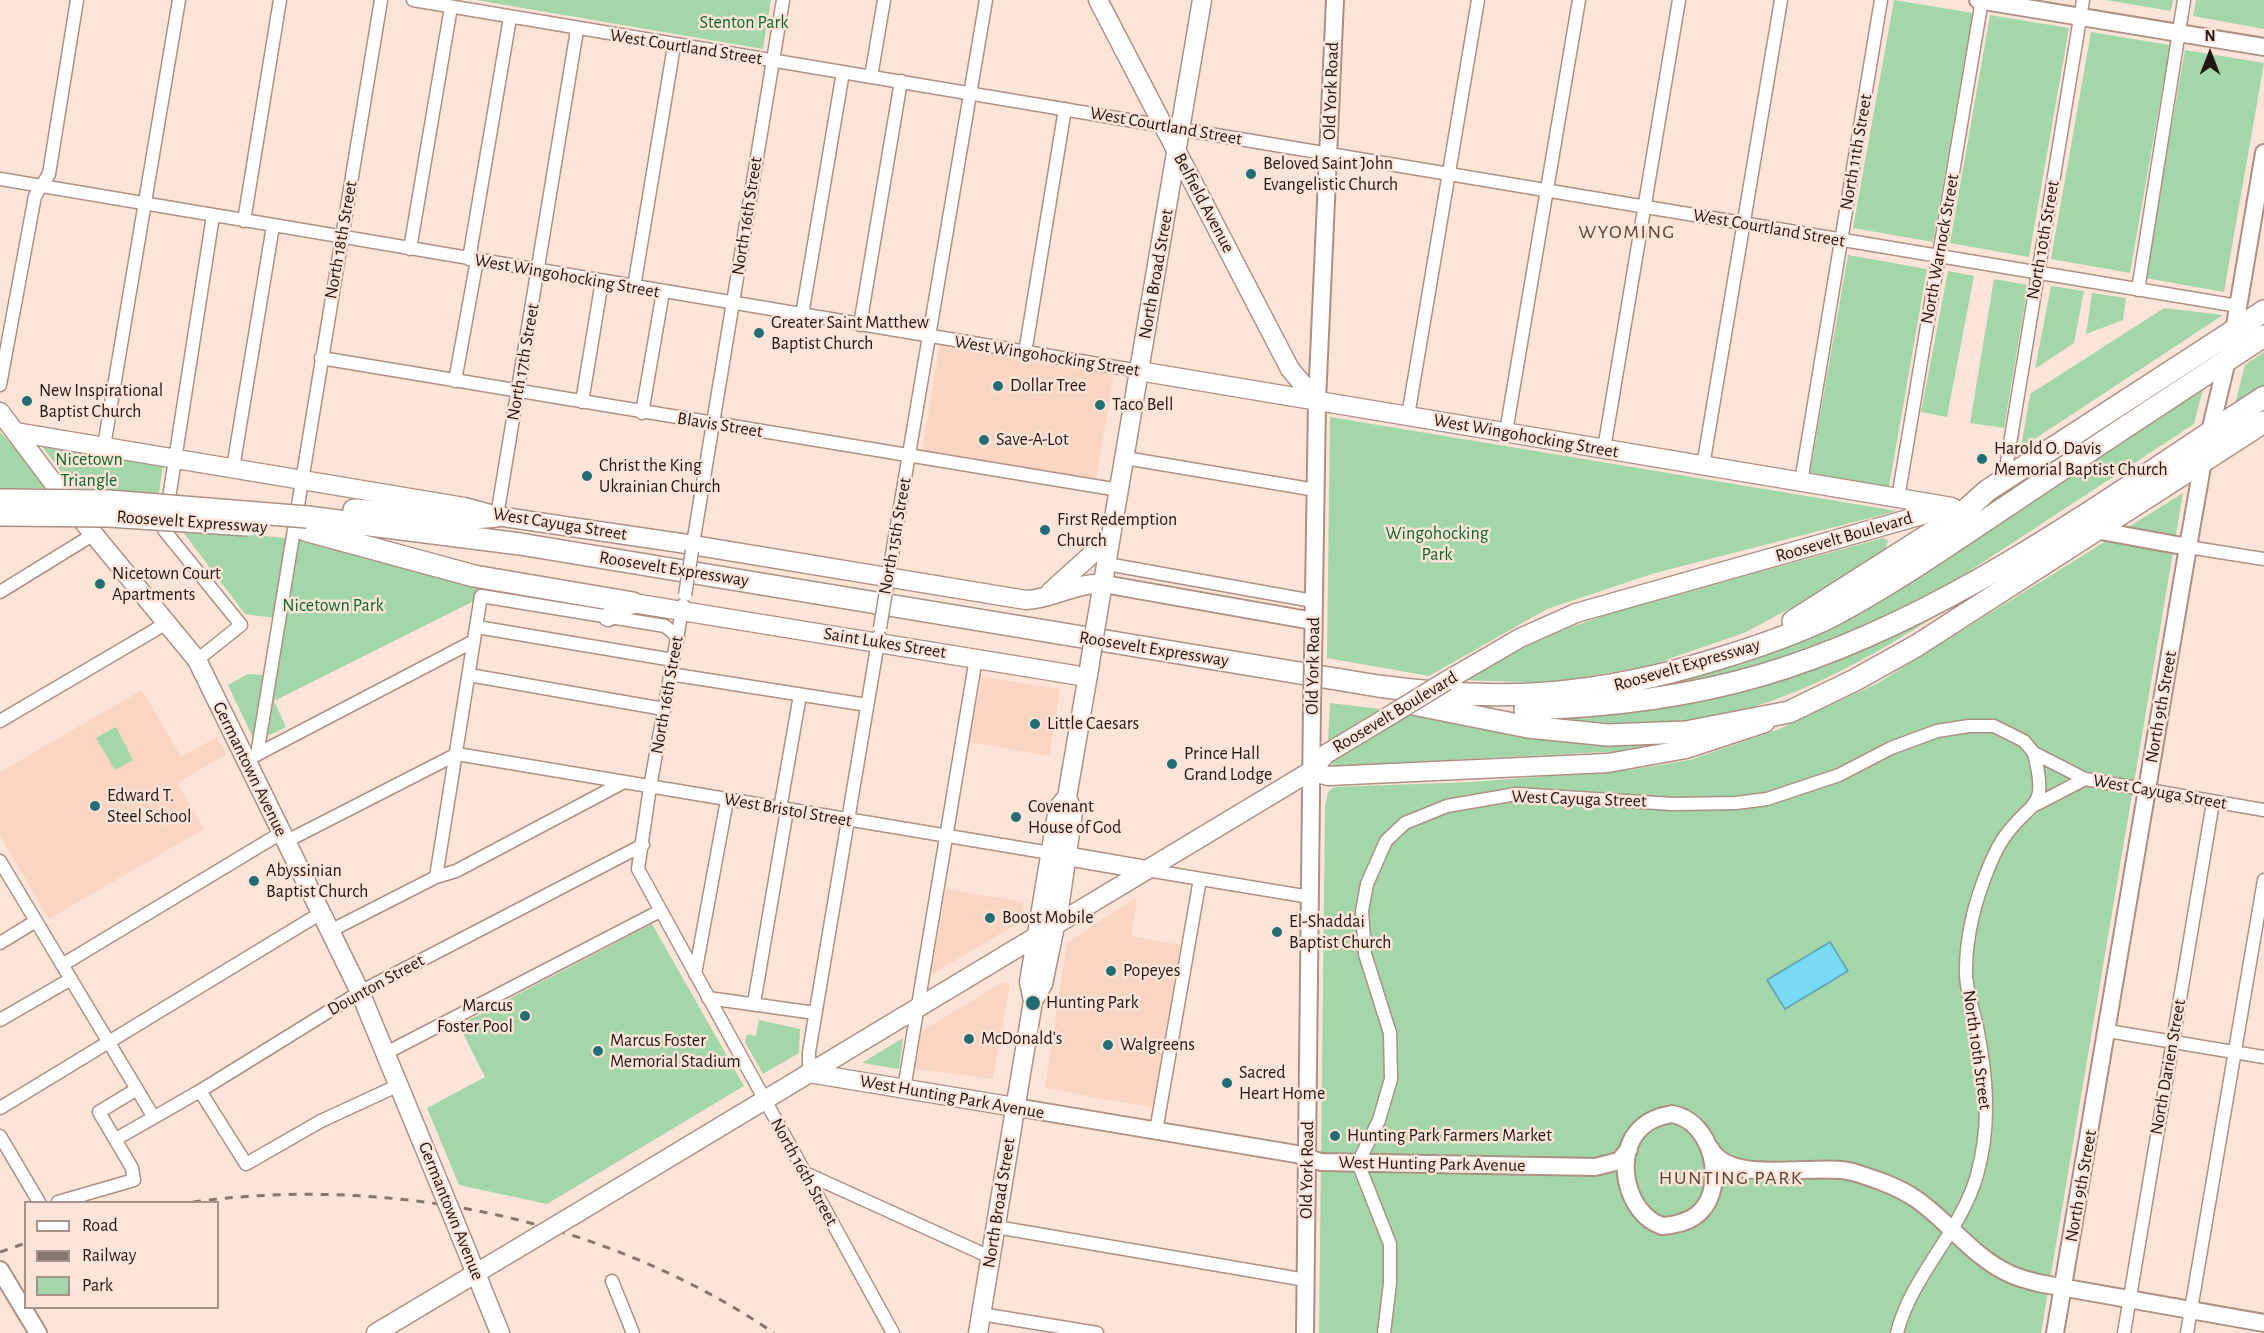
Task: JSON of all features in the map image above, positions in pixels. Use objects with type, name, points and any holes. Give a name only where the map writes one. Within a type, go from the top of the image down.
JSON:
[{"type":"highway","name":"Roosevelt Boulevard","points":[[1996,485],[2264,311]]},
{"type":"highway","points":[[2228,360],[2264,336]]},
{"type":"highway","name":"Roosevelt Expressway","points":[[0,500],[73,499],[180,505],[520,544],[1355,683],[1449,695],[1516,696],[1580,691],[1641,681],[1735,654],[1800,630],[1874,592],[2228,360]]},
{"type":"highway","points":[[2211,431],[2264,397]]},
{"type":"highway","name":"Roosevelt Boulevard","points":[[1789,712],[1886,664],[2264,422]]},
{"type":"highway","name":"Roosevelt Expressway","points":[[0,515],[307,518],[1403,708],[1507,710],[1589,707],[1660,699],[1729,684],[1798,663],[1896,623],[2055,532],[2211,431]]},
{"type":"highway","points":[[1735,654],[1826,601],[1960,514],[1996,485]]},
{"type":"highway","points":[[307,518],[497,516]]},
{"type":"highway","points":[[307,518],[474,576],[633,603]]},
{"type":"highway","points":[[1974,609],[2055,532]]},
{"type":"highway","points":[[1403,708],[1528,727],[1608,735],[1686,732],[1789,712]]},
{"type":"main road","name":"Belfield Avenue","points":[[1098,0],[1172,127],[1177,150],[1290,369],[1317,401]]},
{"type":"main road","points":[[1172,127],[1202,0]]},
{"type":"main road","name":"North Broad Street","points":[[1033,1001],[1029,982],[1036,937],[1073,812],[1067,797],[1177,150]]},
{"type":"main road","name":"West Wingohocking Street","points":[[1139,371],[1952,507]]},
{"type":"main road","name":"Germantown Avenue","points":[[0,412],[165,624],[197,660],[252,758],[283,838],[360,992],[500,1333]]},
{"type":"main road","name":"West Cayuga Street","points":[[15,432],[464,507],[497,516],[887,582],[1035,600],[1083,585],[1104,584]]},
{"type":"main road","name":"Roosevelt Boulevard","points":[[1789,712],[1728,737],[1634,759],[1579,765],[1328,776],[1311,771],[1326,754],[1446,681],[1520,638],[1576,613],[1952,507],[1996,485]]},
{"type":"main road","points":[[1035,600],[1053,590],[1111,537]]},
{"type":"main road","points":[[608,617],[633,603]]},
{"type":"main road","name":"Saint Lukes Street","points":[[633,603],[683,603],[879,635],[976,658],[1088,673]]},
{"type":"main road","points":[[376,1333],[1311,771]]},
{"type":"main road","name":"North Broad Street","points":[[978,1333],[1033,1001],[1043,984],[1055,926],[1059,855]]},
{"type":"main road","name":"West Bristol Street","points":[[1059,855],[1148,870]]},
{"type":"main road","name":"West Hunting Park Avenue","points":[[809,1073],[1015,1107]]},
{"type":"street","points":[[0,385],[35,196],[49,174],[77,0]]},
{"type":"street","points":[[104,446],[179,0]]},
{"type":"street","points":[[244,221],[280,0]]},
{"type":"street","name":"North 18th Street","points":[[252,758],[381,0]]},
{"type":"street","name":"West Courtland Street","points":[[413,0],[577,30],[901,81],[2238,306]]},
{"type":"street","name":"North 16th Street","points":[[783,0],[638,869],[892,1333]]},
{"type":"street","points":[[871,77],[884,0]]},
{"type":"street","name":"North 15th Street","points":[[809,1073],[809,1052],[815,1012],[986,0]]},
{"type":"street","name":"Old York Road","points":[[1305,1333],[1317,401],[1335,0]]},
{"type":"street","points":[[1408,416],[1478,0]]},
{"type":"street","points":[[1506,432],[1580,0]]},
{"type":"street","points":[[1605,449],[1679,0]]},
{"type":"street","points":[[1703,466],[1780,0]]},
{"type":"street","name":"North 11th Street","points":[[1801,482],[1881,0]]},
{"type":"street","points":[[1981,0],[2082,8],[2179,33],[2264,47]]},
{"type":"street","name":"North Warnock Street","points":[[1898,498],[1981,0]]},
{"type":"street","points":[[2138,290],[2184,0]]},
{"type":"street","points":[[410,249],[451,7]]},
{"type":"street","name":"North 10th Street","points":[[1996,485],[2037,273],[2082,8]]},
{"type":"street","points":[[454,381],[510,18]]},
{"type":"street","name":"North 17th Street","points":[[497,516],[577,30]]},
{"type":"street","points":[[634,287],[674,46]]},
{"type":"street","points":[[802,315],[843,72]]},
{"type":"street","points":[[860,325],[901,81]]},
{"type":"street","points":[[1025,353],[1065,109]]},
{"type":"street","name":"North 9th Street","points":[[2055,1333],[2203,461],[2234,331],[2264,153]]},
{"type":"street","name":"West Wingohocking Street","points":[[0,179],[1139,371]]},
{"type":"street","points":[[197,660],[241,625],[164,530],[213,216]]},
{"type":"street","points":[[232,468],[273,226]]},
{"type":"street","points":[[582,402],[602,281]]},
{"type":"street","points":[[642,413],[663,292]]},
{"type":"street","name":"Blavis Street","points":[[321,358],[642,413],[1119,490]]},
{"type":"street","points":[[1125,458],[1316,490]]},
{"type":"street","points":[[2095,530],[2264,560]]},
{"type":"street","points":[[0,592],[94,534]]},
{"type":"street","points":[[1107,564],[1313,601]]},
{"type":"street","points":[[1123,587],[1158,574]]},
{"type":"street","points":[[1104,584],[1313,621]]},
{"type":"street","points":[[436,878],[482,596],[665,626],[678,637]]},
{"type":"street","points":[[0,721],[165,624]]},
{"type":"street","points":[[477,627],[673,660]]},
{"type":"street","points":[[252,758],[474,641]]},
{"type":"street","points":[[904,1089],[976,658]]},
{"type":"street","points":[[670,674],[867,705]]},
{"type":"street","points":[[469,675],[664,708]]},
{"type":"street","points":[[754,1003],[800,695]]},
{"type":"street","name":"West Cayuga Street","points":[[1358,1163],[1379,1119],[1391,1078],[1390,1033],[1365,954],[1362,911],[1367,884],[1386,841],[1405,824],[1447,806],[1516,794],[1673,804],[1736,803],[1767,799],[1839,775],[1891,748],[1937,731],[1969,726],[1994,726],[2024,741],[2034,753],[2085,779],[2264,810]]},
{"type":"street","points":[[2034,753],[2040,788],[2037,804]]},
{"type":"street","points":[[62,964],[283,838],[457,754]]},
{"type":"street","name":"West Bristol Street","points":[[457,754],[1059,855]]},
{"type":"street","name":"North 10th Street","points":[[1897,1333],[1910,1300],[1951,1228],[1976,1178],[1987,1118],[1980,1044],[1965,971],[1973,912],[2003,839],[2037,804],[2085,779]]},
{"type":"street","points":[[330,931],[436,878],[456,872],[624,782]]},
{"type":"street","points":[[695,974],[727,800]]},
{"type":"street","name":"North Darien Street","points":[[2124,1333],[2213,802]]},
{"type":"street","name":"Dounton Street","points":[[116,1139],[200,1091],[360,992],[643,844]]},
{"type":"street","points":[[0,861],[4,875],[36,921],[153,1116]]},
{"type":"street","name":"West Bristol Street","points":[[1148,870],[1310,897]]},
{"type":"street","points":[[1156,1131],[1200,879]]},
{"type":"street","points":[[2187,1333],[2264,880]]},
{"type":"street","points":[[386,1053],[660,911]]},
{"type":"street","points":[[0,1108],[321,913]]},
{"type":"street","points":[[0,943],[36,921]]},
{"type":"street","points":[[0,1020],[71,979]]},
{"type":"street","points":[[708,998],[815,1012]]},
{"type":"street","points":[[2108,1030],[2264,1057]]},
{"type":"street","points":[[200,1091],[246,1164],[321,1121],[399,1085]]},
{"type":"street","points":[[65,1201],[134,1180],[132,1168],[99,1112],[136,1089]]},
{"type":"street","name":"West Hunting Park Avenue","points":[[1015,1107],[1320,1162],[1595,1167],[1619,1161],[1629,1149],[1641,1127],[1656,1118],[1672,1114],[1690,1119],[1699,1127],[1718,1158],[1742,1169],[1848,1171],[1893,1186],[1914,1198],[1980,1254],[2008,1273],[2062,1289],[2264,1323]]},
{"type":"street","points":[[0,1136],[38,1201]]},
{"type":"street","points":[[1710,1148],[1710,1192]]},
{"type":"street","name":"West Hunting Park Avenue","points":[[1629,1149],[1627,1165],[1632,1200],[1645,1216],[1662,1226],[1684,1222],[1694,1216],[1701,1211],[1718,1180],[1742,1169]]},
{"type":"street","points":[[1358,1163],[1390,1244],[1390,1283],[1384,1333]]},
{"type":"street","name":"West Hunting Park Avenue","points":[[1595,1167],[1619,1175],[1629,1188]]},
{"type":"street","points":[[805,1173],[990,1257]]},
{"type":"street","points":[[996,1227],[1306,1280]]},
{"type":"street","points":[[2,1274],[38,1333]]},
{"type":"street","points":[[612,1281],[633,1333]]},
{"type":"street","points":[[981,1314],[1097,1333]]},
{"type":"shaded area","points":[[940,343],[1114,372],[1096,480],[922,452]]},
{"type":"shaded area","points":[[982,677],[1060,689],[1049,756],[969,742]]},
{"type":"shaded area","name":"Edward T. Steel School","points":[[142,690],[181,757],[217,737],[227,754],[177,783],[204,829],[49,919],[0,836],[0,772]]},
{"type":"shaded area","points":[[946,889],[1024,902],[1022,921],[931,975]]},
{"type":"shaded area","points":[[1135,898],[1137,902],[1131,936],[1180,945],[1154,1108],[1045,1088],[1067,943]]},
{"type":"shaded area","points":[[1003,982],[1010,983],[993,1079],[915,1069],[922,1031]]},
{"type":"green space","name":"Stenton Park","points":[[476,0],[771,0],[763,49]]},
{"type":"green space","points":[[1894,0],[1973,13],[1933,242],[1853,228]]},
{"type":"green space","points":[[2106,0],[2173,0],[2171,11]]},
{"type":"green space","points":[[2196,0],[2264,0],[2264,29],[2193,16]]},
{"type":"green space","points":[[1990,15],[2069,28],[2029,257],[1950,243]]},
{"type":"green space","points":[[2091,32],[2170,45],[2130,273],[2051,259]]},
{"type":"green space","points":[[2185,50],[2264,63],[2224,292],[2145,278]]},
{"type":"green space","points":[[1848,255],[1927,269],[1889,487],[1810,473]]},
{"type":"green space","points":[[1948,271],[1974,276],[1947,417],[1921,412]]},
{"type":"green space","points":[[1994,279],[2028,285],[2004,428],[1970,423]]},
{"type":"green space","points":[[2051,286],[2084,291],[2074,343],[2035,369]]},
{"type":"green space","points":[[2092,293],[2126,298],[2123,320],[2086,334]]},
{"type":"green space","points":[[2164,308],[2223,315],[2021,448],[2030,394]]},
{"type":"green space","points":[[2264,352],[2264,385],[2235,404],[2245,365]]},
{"type":"green space","points":[[2204,385],[2194,424],[1968,572],[1882,622],[1784,659],[1689,686],[1603,698],[1772,650]]},
{"type":"green space","name":"Wingohocking Park","points":[[1330,417],[1897,511],[1655,573],[1547,609],[1429,676],[1327,658]]},
{"type":"green space","points":[[0,432],[51,488],[0,490]]},
{"type":"green space","name":"Nicetown Triangle","points":[[38,441],[163,466],[159,493],[74,489]]},
{"type":"green space","name":"Hunting Park","points":[[2183,493],[2041,1333],[1319,1333],[1325,806],[1328,792],[1334,787],[1471,782],[1630,770],[1690,760],[1777,730],[1878,683]]},
{"type":"green space","name":"Nicetown Park","points":[[179,527],[323,542],[479,584],[474,601],[274,701],[286,727],[255,742],[228,685],[248,674],[263,675],[274,618],[245,614]]},
{"type":"green space","points":[[1883,538],[1888,540],[1885,551],[1832,586],[1744,633],[1648,666],[1550,683],[1460,680],[1553,633],[1618,611]]},
{"type":"green space","points":[[1942,612],[1844,669],[1797,691],[1750,708],[1701,720],[1649,726],[1595,726],[1535,720],[1737,689],[1837,661]]},
{"type":"green space","points":[[1330,703],[1380,709],[1328,741]]},
{"type":"green space","points":[[1409,712],[1691,738],[1624,751],[1332,766],[1333,757]]},
{"type":"green space","points":[[116,727],[133,760],[115,770],[96,738]]},
{"type":"green space","name":"Marcus Foster Memorial Stadium","points":[[652,924],[744,1086],[547,1204],[459,1185],[427,1108],[485,1077],[459,1025]]},
{"type":"green space","points":[[759,1020],[800,1029],[799,1053],[763,1074],[745,1042],[747,1034],[756,1036]]},
{"type":"green space","points":[[903,1038],[899,1069],[862,1063]]},
{"type":"water","points":[[1830,942],[1848,971],[1785,1009],[1767,980]]},
{"type":"railway","points":[[204,1201],[268,1195],[345,1195],[420,1202],[496,1215],[569,1234],[640,1261],[709,1294],[774,1333]]},
{"type":"railway","points":[[0,1252],[24,1244]]},
{"type":"place","name":"Beloved Saint John Evangelistic Church","points":[[1251,174]]},
{"type":"place","name":"Greater Saint Matthew Baptist Church","points":[[759,333]]},
{"type":"place","name":"Dollar Tree","points":[[998,386]]},
{"type":"place","name":"New Inspirational Baptist Church","points":[[27,401]]},
{"type":"place","name":"Taco Bell","points":[[1100,405]]},
{"type":"place","name":"Save-A-Lot","points":[[984,440]]},
{"type":"place","name":"Harold O. Davis Memorial Baptist Church","points":[[1982,459]]},
{"type":"place","name":"Christ the King Ukrainian Church","points":[[587,476]]},
{"type":"place","name":"First Redemption Church","points":[[1045,530]]},
{"type":"place","name":"Nicetown Court Apartments","points":[[100,584]]},
{"type":"place","name":"Little Caesars","points":[[1035,724]]},
{"type":"place","name":"Prince Hall Grand Lodge","points":[[1172,764]]},
{"type":"place","name":"Edward T. Steel School","points":[[95,806]]},
{"type":"place","name":"Covenant House of God","points":[[1016,817]]},
{"type":"place","name":"Abyssinian Baptist Church","points":[[254,881]]},
{"type":"place","name":"Boost Mobile","points":[[990,918]]},
{"type":"place","name":"El-Shaddai Baptist Church","points":[[1277,932]]},
{"type":"place","name":"Popeyes","points":[[1111,971]]},
{"type":"place","name":"Hunting Park","points":[[1033,1003]]},
{"type":"place","name":"Marcus Foster Pool","points":[[525,1016]]},
{"type":"place","name":"McDonald's","points":[[969,1039]]},
{"type":"place","name":"Walgreens","points":[[1108,1045]]},
{"type":"place","name":"Marcus Foster Memorial Stadium","points":[[598,1051]]},
{"type":"place","name":"Sacred Heart Home","points":[[1227,1083]]},
{"type":"place","name":"Hunting Park Farmers Market","points":[[1335,1136]]},
{"type":"district","name":"WYOMING","points":[[1627,232]]},
{"type":"district","name":"HUNTING PARK","points":[[1731,1178]]}]
